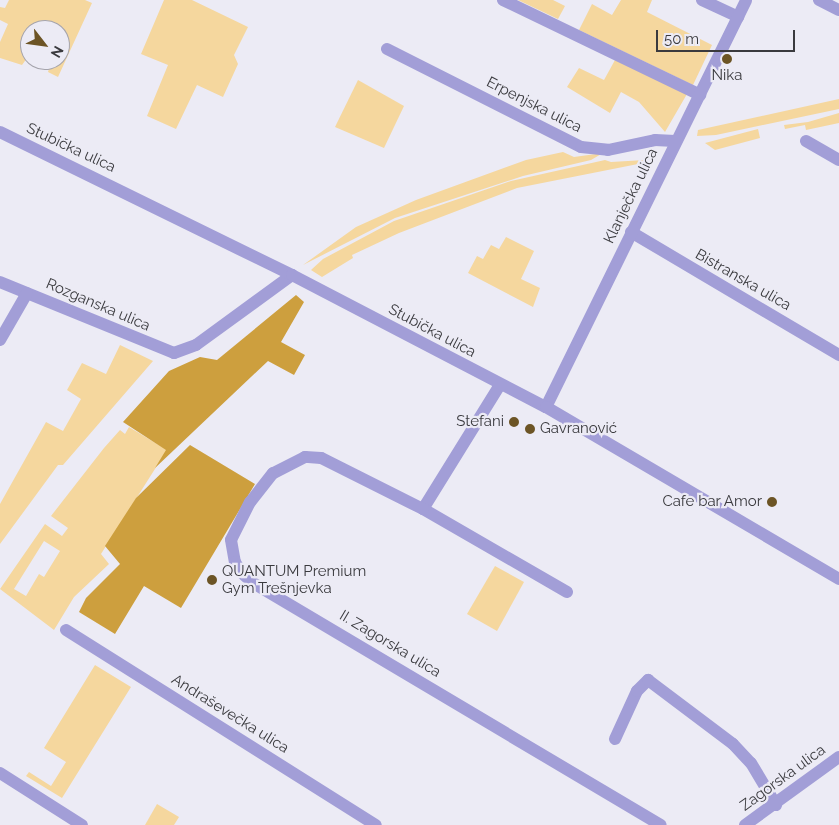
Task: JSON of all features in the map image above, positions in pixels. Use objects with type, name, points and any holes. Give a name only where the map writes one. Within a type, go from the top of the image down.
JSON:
[{"type":"street","points":[[503,0],[700,95]]},
{"type":"street","points":[[702,0],[738,17]]},
{"type":"street","name":"Klanječka ulica","points":[[546,407],[630,232],[746,0]]},
{"type":"street","points":[[819,0],[839,10]]},
{"type":"street","name":"Erpenjska ulica","points":[[387,49],[582,147],[608,150],[655,140],[675,141]]},
{"type":"street","name":"Stubička ulica","points":[[0,132],[292,276],[500,385],[546,407],[839,579]]},
{"type":"street","points":[[806,141],[839,160]]},
{"type":"street","name":"Bistranska ulica","points":[[630,232],[839,355]]},
{"type":"street","name":"Rozganska ulica","points":[[0,282],[164,351],[184,351],[292,276]]},
{"type":"street","points":[[0,340],[27,293]]},
{"type":"street","points":[[423,509],[500,385]]},
{"type":"street","name":"II. Zagorska ulica","points":[[567,592],[423,509],[337,463],[306,457],[283,466],[262,485],[237,524],[231,540],[232,553],[241,572],[253,583],[661,825]]},
{"type":"street","name":"Andraševečka ulica","points":[[66,630],[376,825]]},
{"type":"street","points":[[615,739],[637,691],[648,680],[733,744],[750,763],[776,805]]},
{"type":"street","name":"Zagorska ulica","points":[[745,825],[776,805],[839,757]]},
{"type":"street","points":[[0,773],[82,825]]},
{"type":"shaded area","points":[[9,0],[85,0],[92,3],[70,51],[70,20],[20,20],[20,64],[0,58],[0,42],[8,24],[0,20],[0,7],[5,8]]},
{"type":"shaded area","points":[[164,0],[192,0],[248,27],[234,55],[238,64],[223,97],[197,85],[176,129],[147,116],[168,65],[141,54]]},
{"type":"shaded area","points":[[518,0],[553,0],[565,6],[558,19]]},
{"type":"shaded area","points":[[621,0],[652,0],[647,12],[712,45],[693,85],[579,30],[592,4],[612,15]]},
{"type":"shaded area","points":[[615,60],[687,94],[665,132],[639,102],[621,92],[610,113],[567,87],[579,68],[604,80]]},
{"type":"shaded area","points":[[49,70],[61,70],[58,77],[48,72]]},
{"type":"shaded area","points":[[358,80],[404,106],[384,148],[335,127]]},
{"type":"shaded area","points":[[839,99],[839,109],[716,135],[697,136],[698,130]]},
{"type":"shaded area","points":[[839,113],[839,123],[806,130],[805,125],[785,129],[784,125],[808,122]]},
{"type":"shaded area","points":[[758,129],[760,138],[715,150],[705,143]]},
{"type":"shaded area","points":[[563,152],[574,157],[603,153],[591,160],[523,176],[395,218],[303,265],[356,227],[416,200],[526,160]]},
{"type":"shaded area","points":[[605,160],[611,162],[645,160],[639,172],[638,164],[517,188],[399,233],[352,255],[353,258],[322,277],[311,270],[323,259],[394,221],[511,181]]},
{"type":"shaded area","points":[[506,237],[534,251],[521,279],[540,288],[533,307],[468,273],[477,256],[483,259],[491,245],[499,249]]},
{"type":"shaded area","points":[[296,295],[304,302],[281,342],[305,355],[294,375],[268,361],[155,468],[166,450],[123,422],[169,371],[200,357],[217,360]]},
{"type":"shaded area","points":[[120,345],[153,361],[63,465],[58,465],[0,544],[0,504],[46,422],[63,431],[81,399],[67,390],[82,363],[106,374]]},
{"type":"shaded area","points":[[129,427],[167,450],[101,554],[109,564],[74,597],[54,630],[0,589],[45,524],[62,536],[68,528],[51,516],[120,430],[125,434]],"holes":[[[44,541],[60,551],[44,577],[39,574],[26,596],[14,589]]]},
{"type":"shaded area","points":[[190,445],[255,484],[181,608],[144,586],[115,634],[79,612],[86,598],[120,564],[105,546],[136,498]]},
{"type":"shaded area","points":[[495,566],[524,582],[497,631],[467,614]]},
{"type":"shaded area","points":[[95,665],[131,687],[62,798],[26,776],[29,772],[51,786],[66,762],[44,748]]},
{"type":"shaded area","points":[[157,804],[179,817],[174,825],[145,825]]},
{"type":"place","name":"Nika","points":[[727,59]]},
{"type":"place","name":"Stefani","points":[[514,422]]},
{"type":"place","name":"Gavranović","points":[[530,429]]},
{"type":"place","name":"Cafe bar Amor","points":[[772,502]]},
{"type":"place","name":"QUANTUM Premium Gym Trešnjevka","points":[[212,580]]}]
